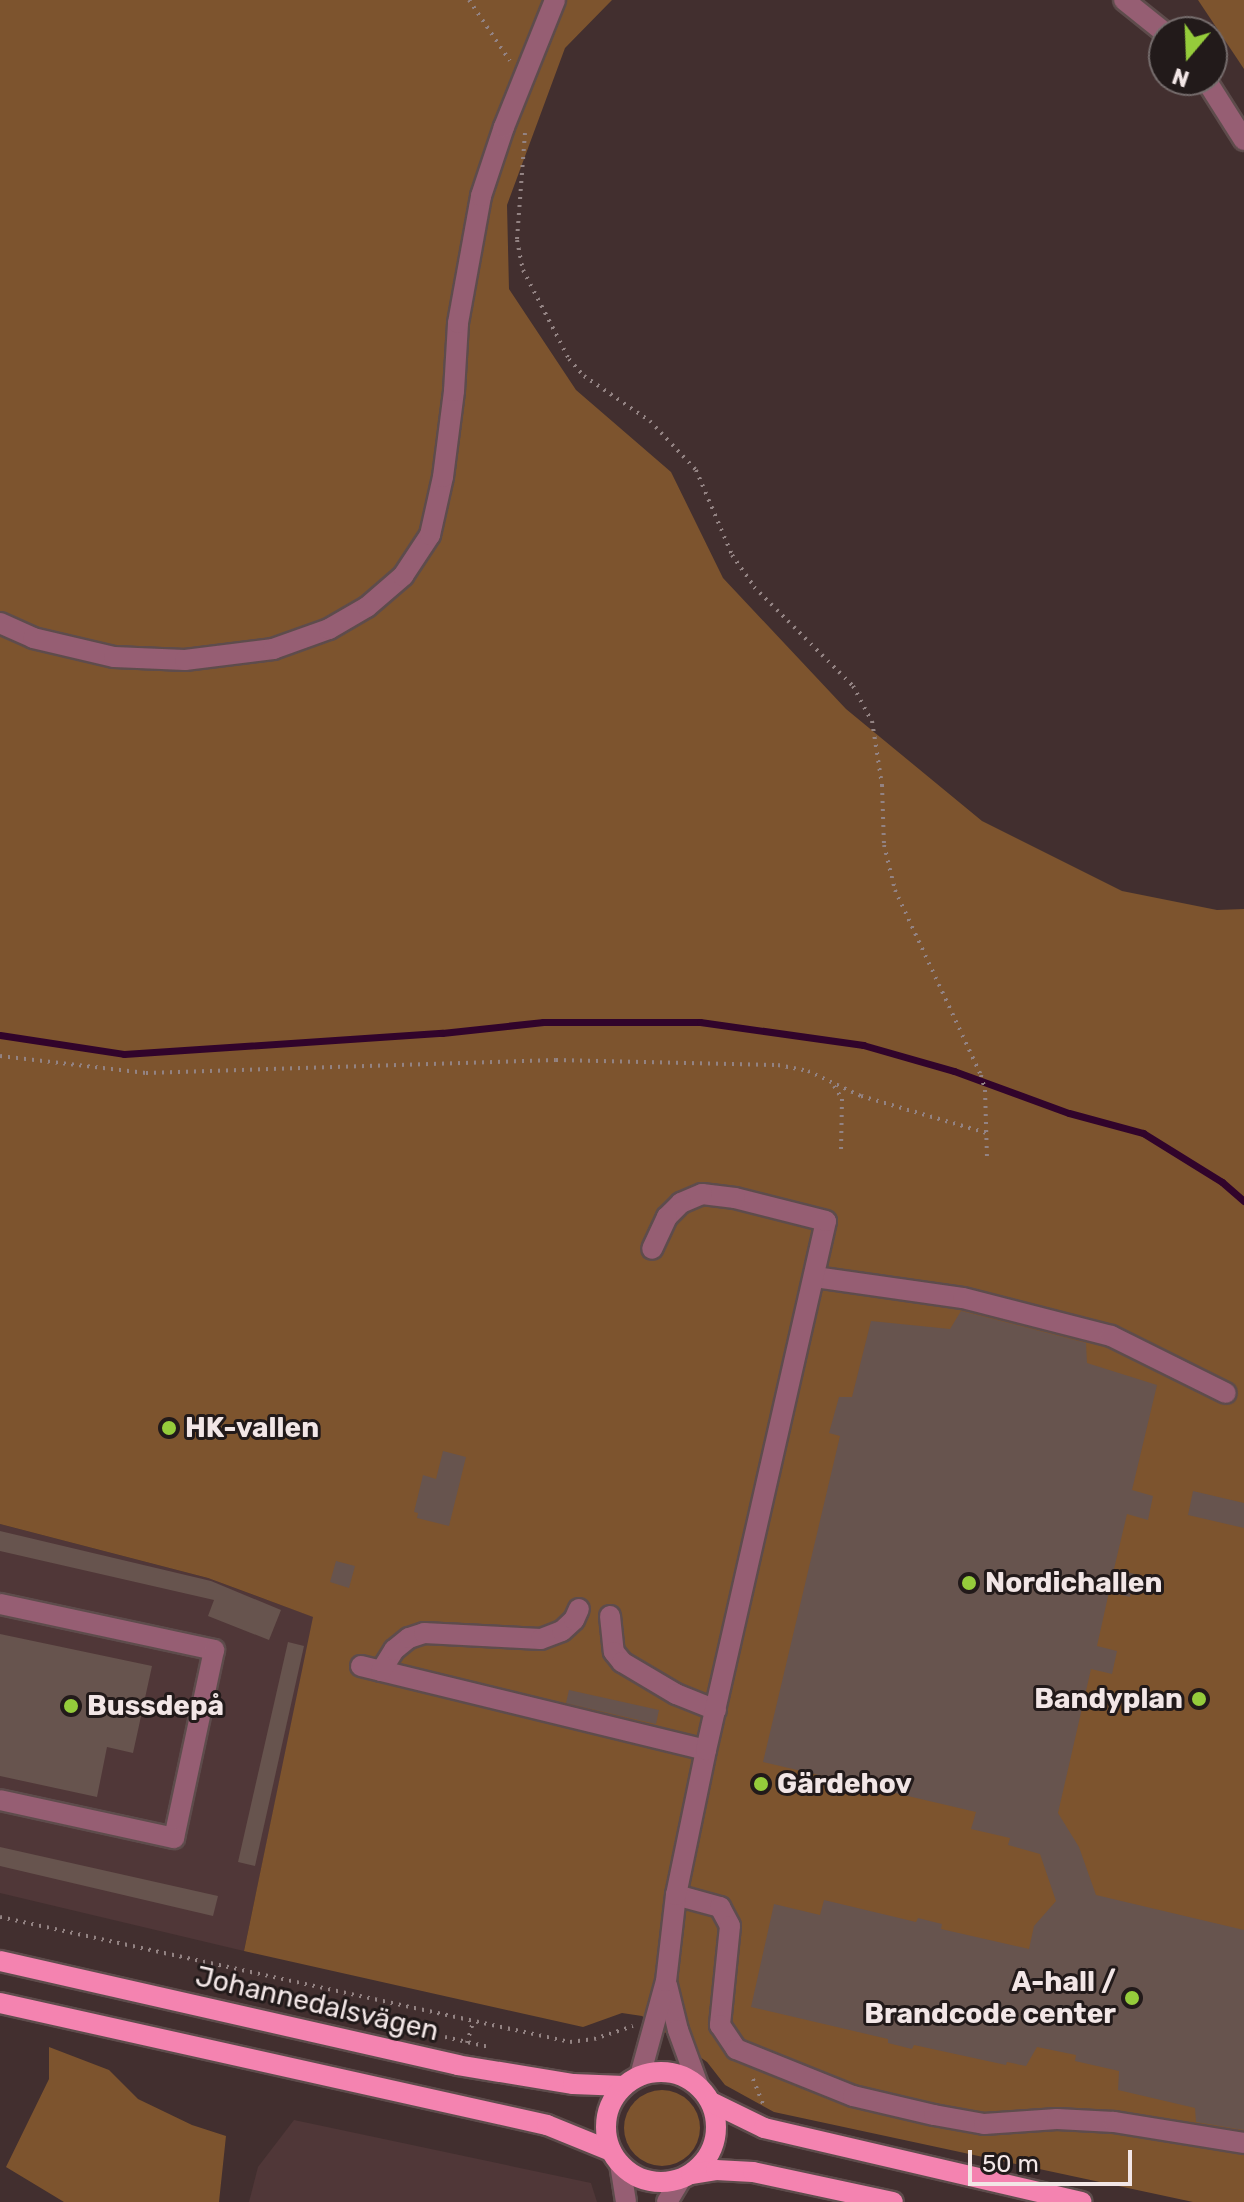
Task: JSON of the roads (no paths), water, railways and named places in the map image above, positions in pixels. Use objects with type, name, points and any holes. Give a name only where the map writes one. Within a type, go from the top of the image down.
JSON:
[{"type":"main road","name":"Johannedalsvägen","points":[[0,1961],[457,2065],[573,2084],[632,2081]]},
{"type":"main road","points":[[0,2003],[547,2125],[616,2158],[648,2181],[716,2170],[753,2172],[893,2202]]},
{"type":"main road","points":[[616,2158],[606,2130],[608,2111],[632,2081],[669,2072],[698,2085],[713,2103],[764,2128],[1082,2202]]},
{"type":"main road","points":[[686,2176],[706,2160],[716,2138],[713,2103]]},
{"type":"street","points":[[0,623],[33,638],[114,657],[185,660],[273,649],[329,629],[367,607],[403,576],[430,535],[447,448],[458,323],[481,196],[555,0]]},
{"type":"street","points":[[1124,0],[1148,19]]},
{"type":"street","points":[[1216,96],[1244,140]]},
{"type":"street","points":[[632,2081],[666,1981],[676,1895],[706,1750],[826,1221],[735,1198],[702,1194],[681,1203],[667,1217],[652,1249]]},
{"type":"street","points":[[815,1277],[963,1298],[1111,1336],[1226,1393]]},
{"type":"street","points":[[0,1604],[214,1650],[174,1838],[0,1800]]},
{"type":"street","points":[[579,1609],[574,1620],[562,1631],[541,1639],[424,1633],[409,1638],[371,1669],[706,1750]]},
{"type":"street","points":[[610,1616],[614,1652],[622,1662],[676,1694],[716,1710]]},
{"type":"street","points":[[676,1895],[720,1907],[730,1926],[720,2025],[736,2049],[760,2060],[853,2096],[984,2124],[1057,2119],[1114,2122],[1244,2143]]},
{"type":"street","points":[[666,1981],[678,2030],[698,2085]]},
{"type":"street","points":[[616,2158],[626,2202]]},
{"type":"street","points":[[667,2202],[686,2176]]},
{"type":"waterway","points":[[0,1035],[124,1054],[442,1033],[543,1022],[700,1022],[863,1045],[954,1071],[1069,1113],[1143,1133],[1222,1182],[1244,1201]]},
{"type":"place","name":"HK-vallen","points":[[169,1428]]},
{"type":"place","name":"Nordichallen","points":[[969,1583]]},
{"type":"place","name":"Bandyplan","points":[[1199,1699]]},
{"type":"place","name":"Bussdepå","points":[[71,1706]]},
{"type":"place","name":"Gärdehov","points":[[761,1784]]},
{"type":"place","name":"A-hall / Brandcode center","points":[[1132,1998]]}]
